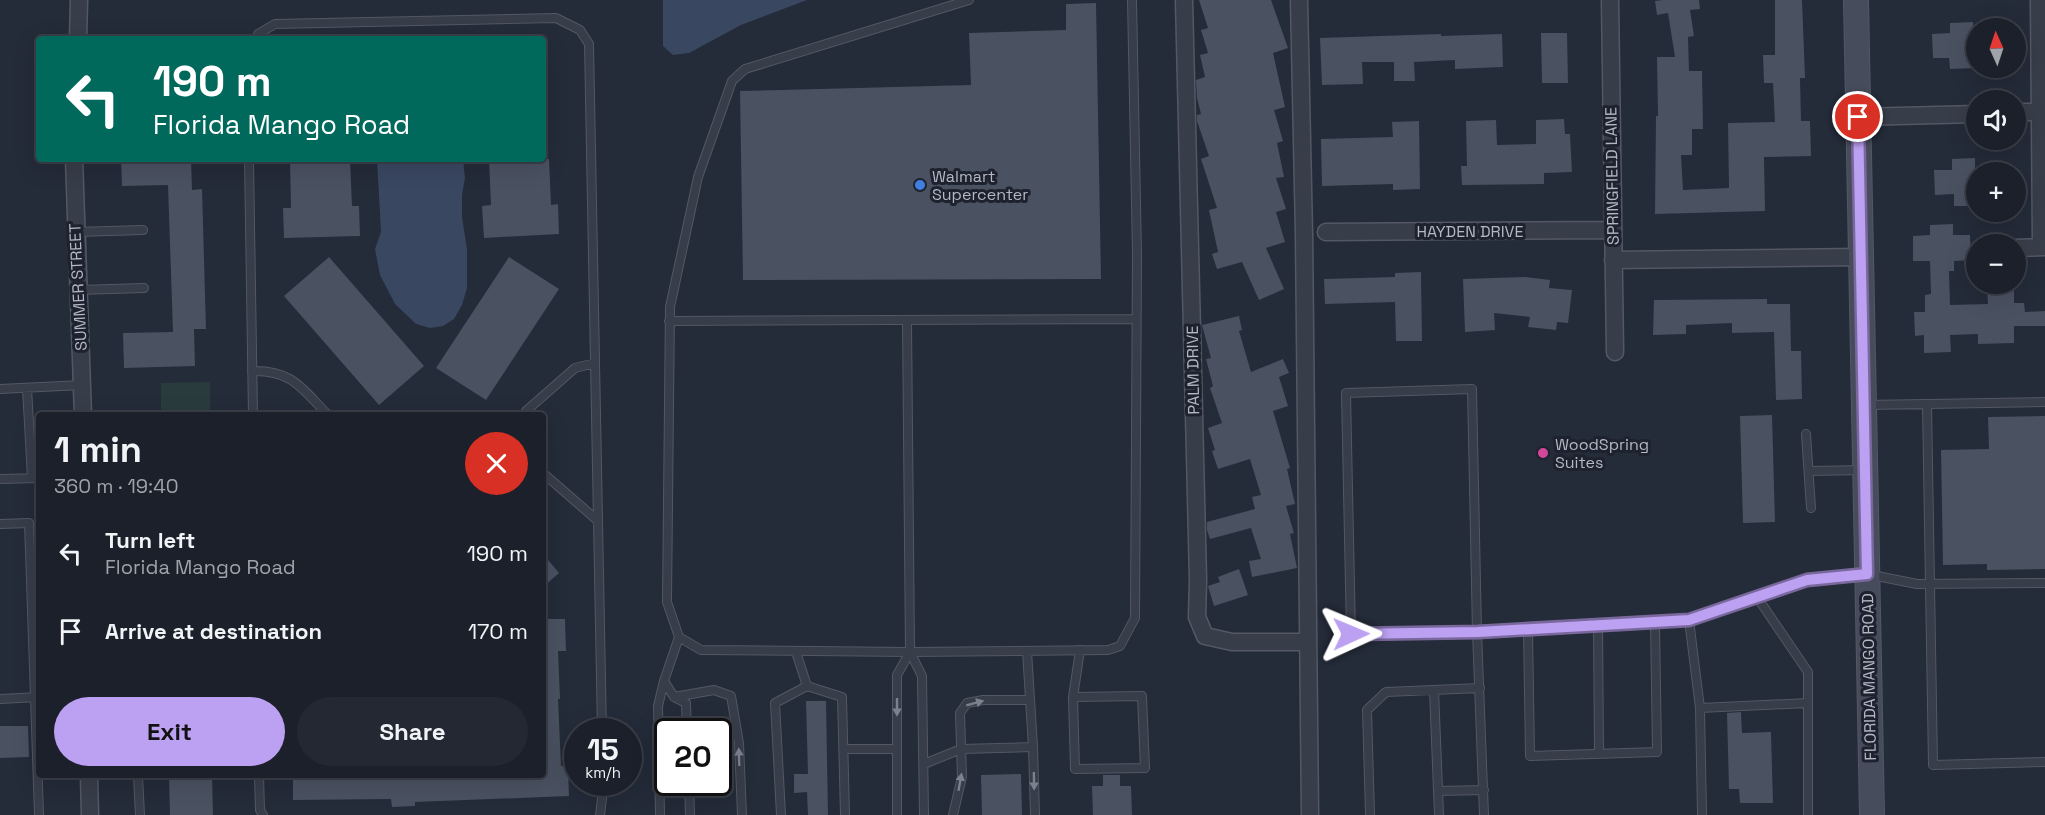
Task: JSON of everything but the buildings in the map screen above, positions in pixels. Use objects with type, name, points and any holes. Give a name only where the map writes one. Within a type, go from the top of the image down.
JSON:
[{"type":"street","points":[[78,36],[79,0]]},
{"type":"street","name":"PALM DRIVE","points":[[1184,0],[1197,617],[1205,636],[1232,642],[1308,642]]},
{"type":"street","points":[[1299,0],[1310,815]]},
{"type":"street","name":"SPRINGFIELD LANE","points":[[1610,0],[1615,352]]},
{"type":"street","name":"FLORIDA MANGO ROAD","points":[[1856,0],[1872,815]]},
{"type":"street","points":[[2026,248],[2043,247],[2039,0]]},
{"type":"street","points":[[2026,112],[2042,112]]},
{"type":"street","points":[[1858,117],[1966,114]]},
{"type":"street","name":"SUMMER STREET","points":[[74,162],[83,412]]},
{"type":"street","name":"HAYDEN DRIVE","points":[[1326,232],[1613,230]]},
{"type":"street","points":[[1614,260],[1861,257]]},
{"type":"street","points":[[89,778],[90,815]]},
{"type":"lane","points":[[660,815],[658,706],[679,637],[667,602],[670,307],[698,177],[732,81],[745,69],[969,0]]},
{"type":"lane","points":[[679,637],[701,650],[796,652],[1080,651],[1108,650],[1120,646],[1135,618],[1136,319],[1132,0]]},
{"type":"lane","points":[[257,36],[275,24],[556,18],[580,30],[589,44],[602,718]]},
{"type":"lane","points":[[249,162],[253,412]]},
{"type":"lane","points":[[75,232],[143,230]]},
{"type":"lane","points":[[78,290],[144,288]]},
{"type":"lane","points":[[669,321],[1136,319]]},
{"type":"lane","points":[[907,320],[910,652],[922,676],[924,815]]},
{"type":"lane","points":[[526,412],[575,368],[595,363]]},
{"type":"lane","points":[[252,371],[267,371],[289,377],[325,412]]},
{"type":"lane","points":[[0,389],[82,385]]},
{"type":"lane","points":[[0,479],[36,478],[27,388]]},
{"type":"lane","points":[[1484,815],[1478,632],[1472,389],[1346,393],[1351,634],[1478,632],[1689,620],[1807,580],[1867,574],[1917,584],[2045,583]]},
{"type":"lane","points":[[1864,405],[2045,402]]},
{"type":"lane","points":[[1927,404],[1933,765],[2045,762]]},
{"type":"lane","points":[[1806,434],[1811,508]]},
{"type":"lane","points":[[1809,471],[1865,470]]},
{"type":"lane","points":[[546,476],[598,521]]},
{"type":"lane","points":[[0,524],[29,523],[36,676]]},
{"type":"lane","points":[[1757,597],[1808,672],[1808,815]]},
{"type":"lane","points":[[1689,620],[1700,708],[1702,815]]},
{"type":"lane","points":[[1528,629],[1530,756],[1657,752],[1655,622]]},
{"type":"lane","points":[[1598,626],[1599,754]]},
{"type":"lane","points":[[1027,651],[1035,815]]},
{"type":"lane","points":[[1073,697],[1142,696],[1145,768],[1075,769],[1073,697],[1080,651]]},
{"type":"lane","points":[[796,652],[807,686]]},
{"type":"lane","points":[[897,815],[897,675],[910,652]]},
{"type":"lane","points":[[664,681],[674,696],[686,703],[687,718]]},
{"type":"lane","points":[[781,815],[775,703],[807,686],[842,697],[845,815]]},
{"type":"lane","points":[[1370,815],[1367,710],[1386,692],[1480,688]]},
{"type":"lane","points":[[674,696],[714,690],[731,696],[739,743],[742,815]]},
{"type":"lane","points":[[1434,690],[1439,815]]},
{"type":"lane","points":[[0,699],[36,698]]},
{"type":"lane","points":[[953,815],[962,777],[960,713],[967,703],[983,700],[1030,700]]},
{"type":"lane","points":[[1700,708],[1808,703]]},
{"type":"lane","points":[[924,764],[961,749],[1033,747]]},
{"type":"lane","points":[[845,749],[897,749]]},
{"type":"lane","points":[[38,778],[39,815]]},
{"type":"lane","points":[[138,778],[140,815]]},
{"type":"lane","points":[[259,778],[260,810],[263,815]]},
{"type":"lane","points":[[1438,791],[1484,790]]},
{"type":"lane","points":[[600,815],[602,796]]},
{"type":"lane","points":[[689,796],[690,815]]},
{"type":"shaded area","points":[[210,382],[210,412],[161,412],[161,383]]},
{"type":"water","points":[[663,0],[807,0],[741,25],[689,53],[673,55],[663,46]]},
{"type":"water","points":[[377,162],[463,162],[465,178],[462,217],[467,249],[467,288],[462,305],[454,319],[443,326],[430,328],[416,324],[395,304],[380,275],[375,249],[381,232]]},
{"type":"place","name":"Walmart Supercenter","points":[[920,185]]},
{"type":"place","name":"WoodSpring Suites","points":[[1543,453]]},
{"type":"route","points":[[1351,634],[1478,632],[1689,620],[1807,580],[1867,574],[1858,117]]}]
